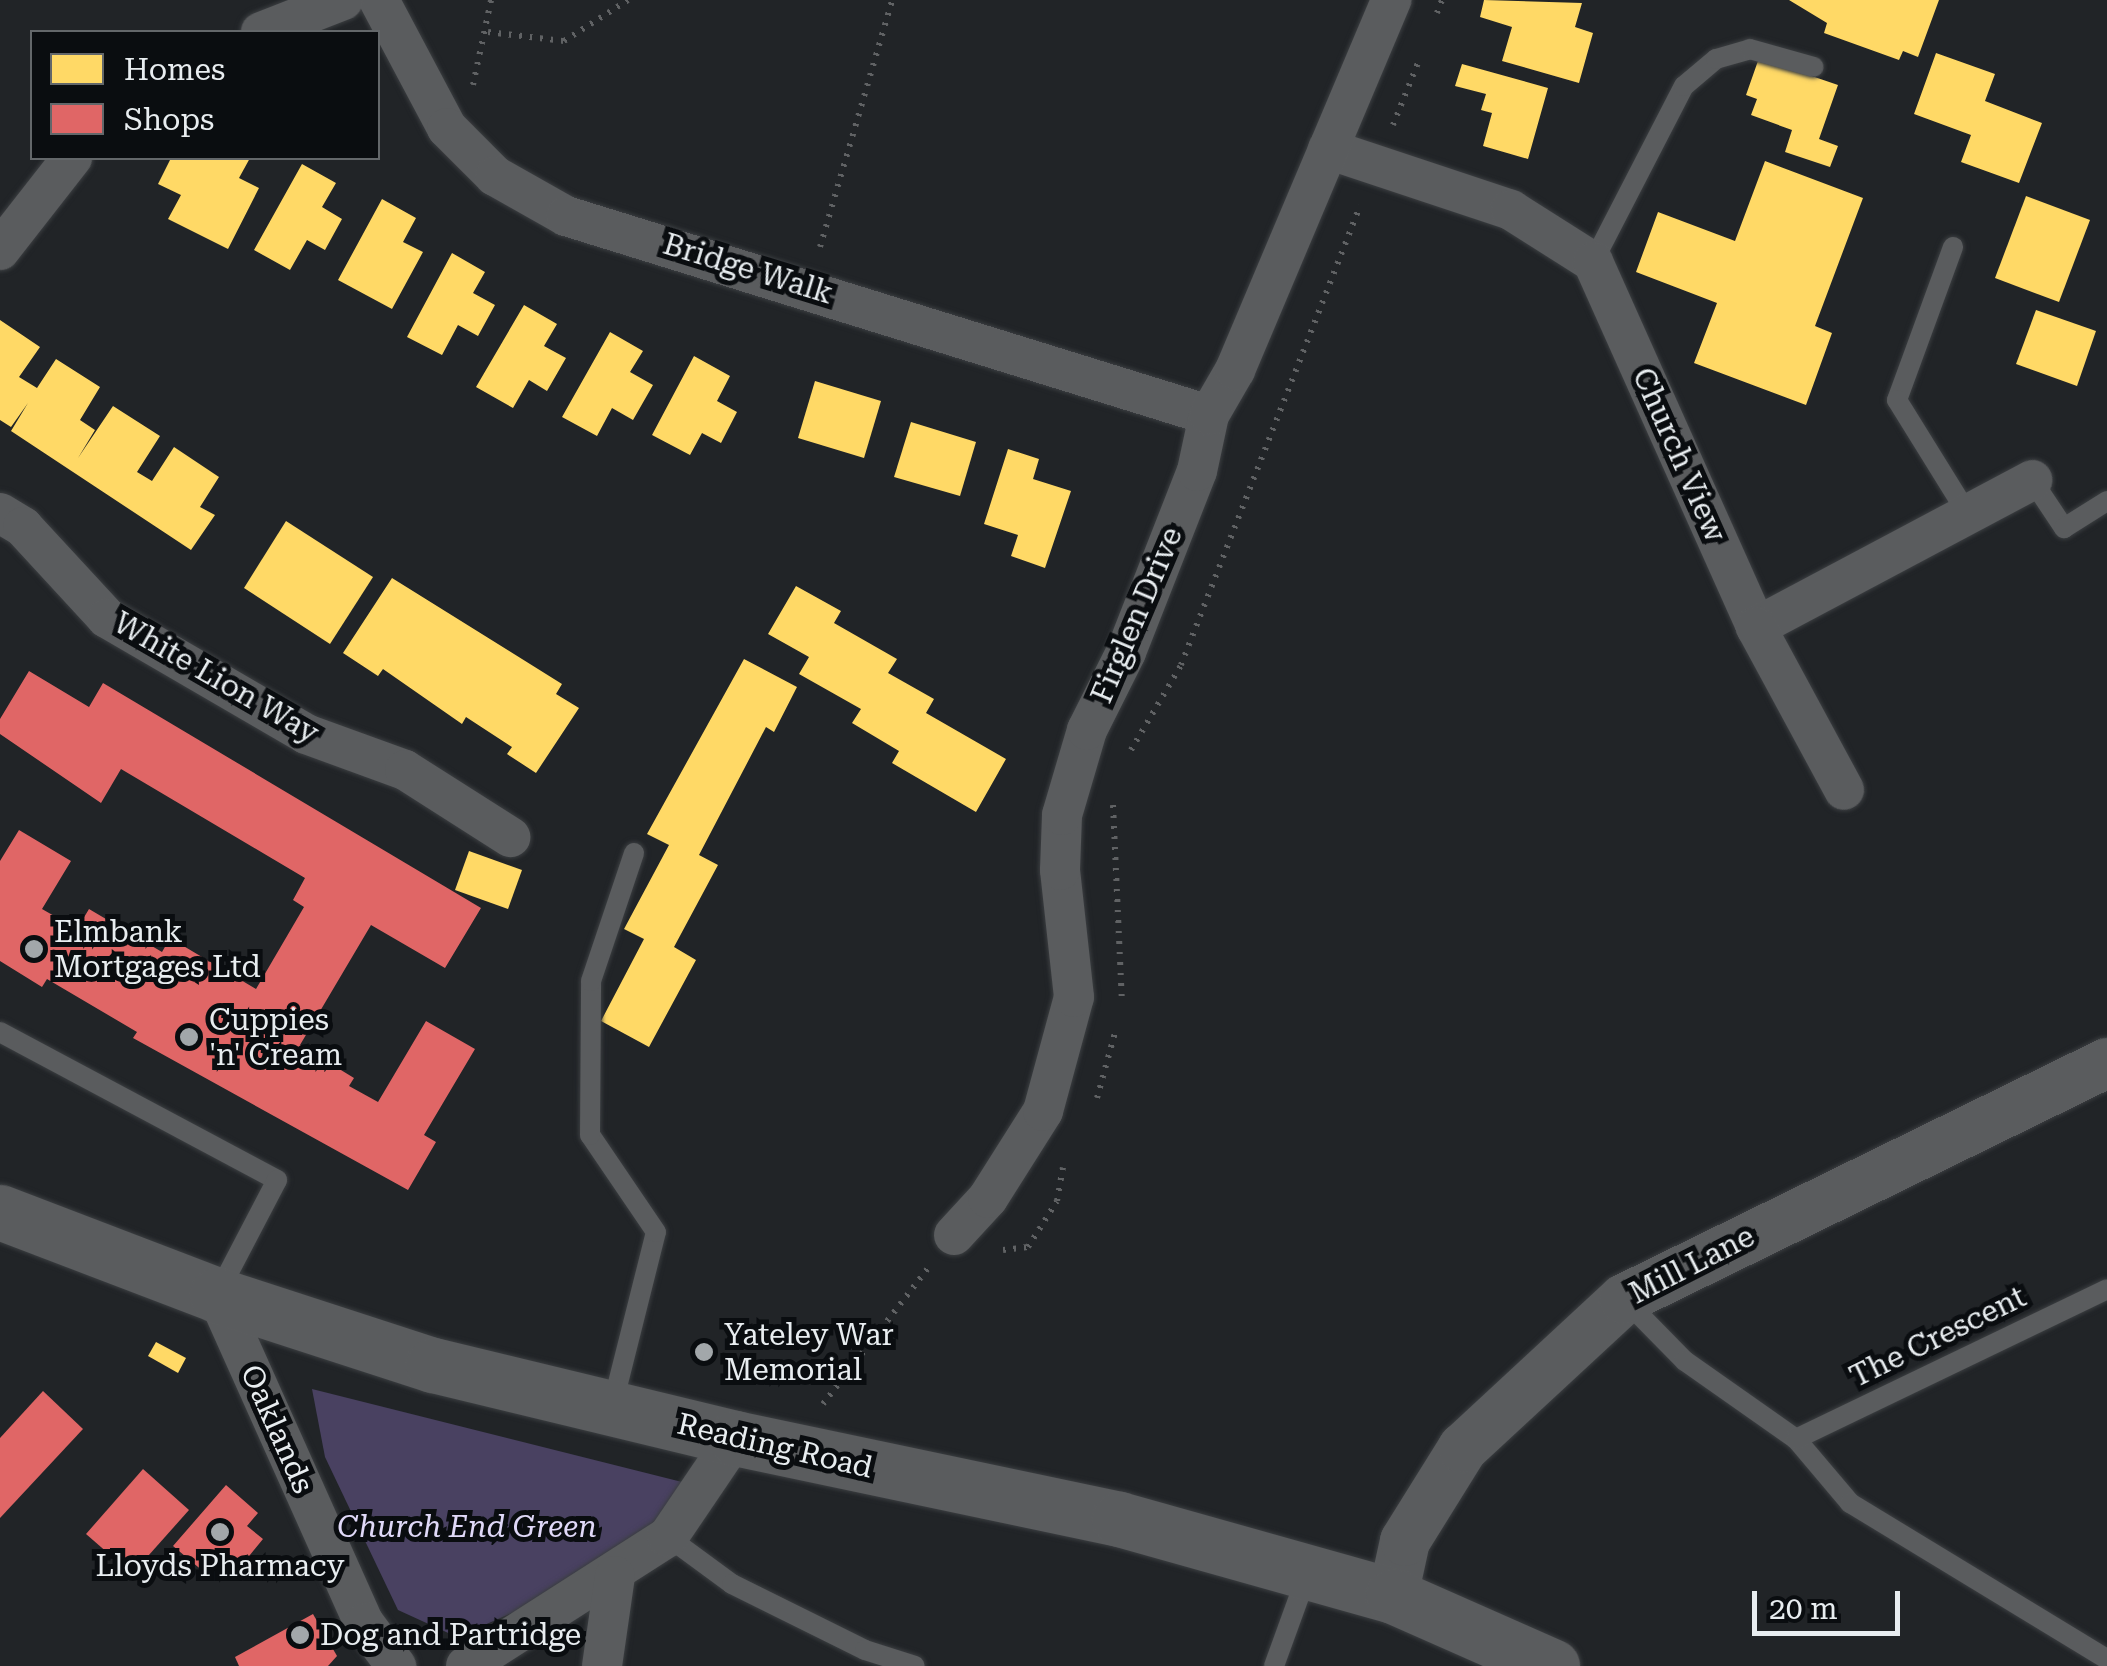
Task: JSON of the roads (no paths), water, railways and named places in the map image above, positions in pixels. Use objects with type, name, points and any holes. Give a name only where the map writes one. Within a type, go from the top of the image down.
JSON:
[{"type":"main road","name":"Reading Road","points":[[0,1212],[217,1295],[433,1365],[735,1438],[1119,1519],[1309,1570],[1393,1596],[1552,1666]]},
{"type":"street","points":[[266,30],[343,0]]},
{"type":"street","name":"Bridge Walk","points":[[379,0],[447,128],[494,176],[566,216],[808,287],[1209,415]]},
{"type":"street","name":"Firglen Drive","points":[[954,1235],[988,1198],[1043,1112],[1074,997],[1060,870],[1062,815],[1087,730],[1126,652],[1196,470],[1209,415],[1235,370],[1391,0]]},
{"type":"street","points":[[1328,149],[1510,210],[1592,262]]},
{"type":"street","points":[[0,250],[70,160]]},
{"type":"street","name":"Church View","points":[[1592,262],[1756,627],[1844,790]]},
{"type":"street","points":[[1756,627],[2032,480]]},
{"type":"street","name":"White Lion Way","points":[[0,513],[23,528],[107,618],[306,734],[405,770],[510,837]]},
{"type":"street","name":"Mill Lane","points":[[1393,1596],[1406,1542],[1464,1448],[1624,1299],[2107,1063]]},
{"type":"street","name":"Oaklands","points":[[217,1295],[364,1623],[396,1666]]},
{"type":"street","points":[[466,1666],[615,1576],[668,1537],[735,1438]]},
{"type":"street","points":[[602,1666],[615,1576]]},
{"type":"lane","points":[[1592,262],[1684,86],[1716,59],[1750,49],[1814,67]]},
{"type":"lane","points":[[1953,247],[1897,400],[1966,513]]},
{"type":"lane","points":[[2032,480],[2064,528],[2107,501]]},
{"type":"lane","points":[[611,1409],[656,1232],[590,1135],[591,981],[634,853]]},
{"type":"lane","points":[[0,1032],[277,1180],[217,1295]]},
{"type":"lane","name":"The Crescent","points":[[1796,1438],[2107,1288]]},
{"type":"lane","points":[[1624,1299],[1684,1361],[1796,1438],[1850,1504],[2107,1658]]},
{"type":"lane","points":[[668,1537],[732,1584],[865,1650],[916,1666]]},
{"type":"lane","points":[[1274,1666],[1309,1570]]},
{"type":"place","name":"Elmbank Mortgages Ltd","points":[[34,949]]},
{"type":"place","name":"Cuppies 'n' Cream","points":[[189,1037]]},
{"type":"place","name":"Yateley War Memorial","points":[[704,1352]]},
{"type":"place","name":"Lloyds Pharmacy","points":[[220,1532]]},
{"type":"place","name":"Dog and Partridge","points":[[300,1635]]},
{"type":"park label","name":"Church End Green","points":[[467,1527]]}]
